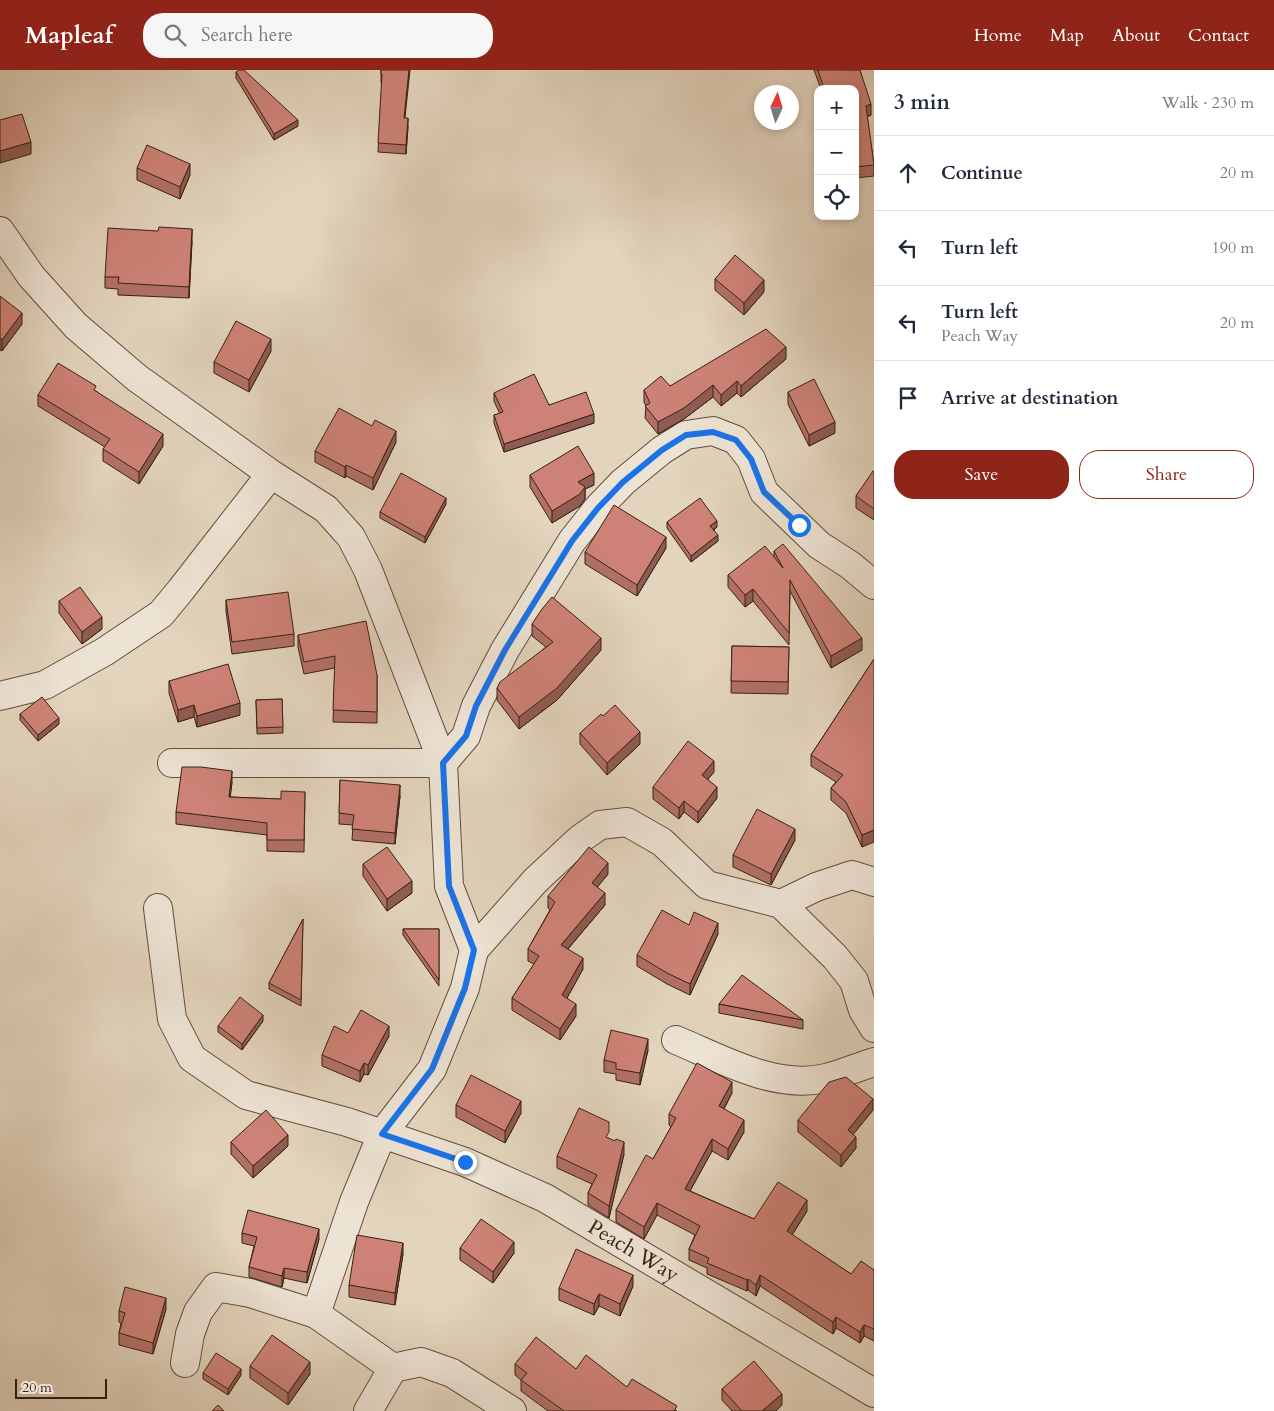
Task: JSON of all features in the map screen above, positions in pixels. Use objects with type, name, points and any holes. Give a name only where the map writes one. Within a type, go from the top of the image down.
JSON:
[{"type":"street","points":[[0,231],[31,276],[76,326],[138,378],[271,474],[326,509],[351,537],[368,570],[443,763],[449,886],[474,950]]},
{"type":"street","points":[[172,763],[443,763],[466,736],[476,706],[505,650],[572,541],[598,508],[623,482],[662,450],[686,435],[713,432],[736,440],[751,459],[764,492],[819,545],[850,565],[874,584]]},
{"type":"street","points":[[0,696],[46,685],[104,652],[161,614],[271,474]]},
{"type":"street","points":[[316,1314],[354,1202],[382,1134],[432,1069],[465,988],[474,950],[535,882],[580,839],[600,825],[627,822],[662,842],[707,885],[781,904],[835,956],[854,981],[863,1010],[874,1028]]},
{"type":"street","points":[[781,904],[816,887],[852,875],[874,882]]},
{"type":"street","name":"Peach Way","points":[[158,908],[172,1019],[192,1058],[246,1095],[347,1122],[465,1162],[545,1198],[874,1393]]},
{"type":"street","points":[[676,1040],[752,1071],[789,1081],[826,1078],[874,1062]]},
{"type":"street","points":[[186,1363],[190,1334],[198,1312],[216,1286],[250,1293],[316,1314],[393,1368],[421,1362],[452,1373],[512,1411]]},
{"type":"street","points":[[368,1411],[393,1368]]},
{"type":"building","points":[[244,70],[298,120],[274,134],[236,72]]},
{"type":"building","points":[[381,70],[409,70],[404,118],[408,118],[406,145],[378,143]]},
{"type":"building","points":[[818,70],[860,70],[871,104],[866,106],[874,165],[859,167],[859,85],[823,85]]},
{"type":"building","points":[[22,114],[31,142],[0,151],[0,120]]},
{"type":"building","points":[[147,145],[190,164],[180,187],[137,168]]},
{"type":"building","points":[[159,227],[192,229],[189,287],[118,283],[119,277],[105,277],[108,228],[158,231]]},
{"type":"building","points":[[735,255],[764,280],[744,303],[715,279]]},
{"type":"building","points":[[0,296],[22,313],[2,340],[0,338]]},
{"type":"building","points":[[236,321],[271,339],[249,380],[214,362]]},
{"type":"building","points":[[766,329],[786,347],[741,386],[737,381],[721,395],[713,385],[684,408],[658,422],[645,406],[650,403],[644,390],[661,376],[670,386]]},
{"type":"building","points":[[58,363],[96,386],[94,390],[163,434],[139,472],[103,449],[110,439],[38,395]]},
{"type":"building","points":[[534,374],[549,405],[586,392],[594,414],[504,444],[494,415],[503,412],[494,393]]},
{"type":"building","points":[[814,379],[835,422],[809,435],[788,392]]},
{"type":"building","points":[[339,408],[372,426],[375,420],[396,431],[373,478],[346,465],[345,467],[315,451]]},
{"type":"building","points":[[578,446],[594,473],[578,482],[585,487],[580,494],[552,511],[530,475]]},
{"type":"building","points":[[874,471],[874,509],[856,496]]},
{"type":"building","points":[[401,473],[446,498],[425,537],[380,512]]},
{"type":"building","points":[[700,498],[717,521],[710,526],[718,535],[691,556],[667,522]]},
{"type":"building","points":[[614,505],[666,537],[637,585],[585,552]]},
{"type":"building","points":[[783,544],[862,638],[831,656],[790,580],[789,633],[753,589],[745,595],[728,575],[765,546],[783,568],[774,551]]},
{"type":"building","points":[[80,587],[102,617],[82,632],[59,601]]},
{"type":"building","points":[[288,592],[294,634],[232,642],[226,600]]},
{"type":"building","points":[[552,597],[601,638],[557,688],[519,717],[497,688],[500,682],[553,642],[532,624]]},
{"type":"building","points":[[366,621],[377,675],[377,712],[333,710],[335,656],[304,662],[298,635]]},
{"type":"building","points":[[732,646],[789,647],[788,682],[731,681]]},
{"type":"building","points":[[874,659],[874,830],[862,835],[846,802],[831,788],[843,775],[811,755]]},
{"type":"building","points":[[228,664],[240,703],[197,716],[194,705],[178,710],[169,681]]},
{"type":"building","points":[[42,697],[59,718],[38,735],[20,714]]},
{"type":"building","points":[[282,699],[283,727],[257,728],[256,700]]},
{"type":"building","points":[[615,705],[640,732],[607,763],[580,733],[601,714],[603,716]]},
{"type":"building","points":[[688,741],[714,761],[702,775],[717,787],[698,812],[684,801],[679,808],[653,787]]},
{"type":"building","points":[[182,767],[201,767],[232,771],[229,797],[281,799],[281,791],[305,792],[304,840],[267,840],[267,823],[176,812]]},
{"type":"building","points":[[340,780],[400,785],[395,833],[352,829],[354,815],[339,813]]},
{"type":"building","points":[[757,809],[795,829],[771,874],[733,855]]},
{"type":"building","points":[[387,847],[412,881],[387,899],[363,864]]},
{"type":"building","points":[[589,847],[608,863],[592,883],[605,893],[561,945],[583,958],[562,995],[576,1004],[560,1029],[512,998],[539,956],[528,949],[555,902],[548,896]]},
{"type":"building","points":[[662,910],[689,925],[694,912],[718,923],[690,984],[637,955]]},
{"type":"building","points":[[303,919],[301,1000],[269,983]]},
{"type":"building","points":[[403,929],[439,929],[439,980]]},
{"type":"building","points":[[742,975],[803,1020],[719,1004]]},
{"type":"building","points":[[240,997],[263,1015],[242,1044],[218,1026]]},
{"type":"building","points":[[361,1010],[389,1026],[368,1065],[364,1063],[360,1071],[322,1055],[334,1026],[348,1033]]},
{"type":"building","points":[[611,1030],[648,1039],[640,1073],[616,1069],[616,1063],[604,1060]]},
{"type":"building","points":[[697,1063],[732,1082],[719,1106],[744,1120],[728,1149],[712,1139],[685,1189],[754,1219],[778,1182],[807,1200],[787,1231],[851,1274],[861,1261],[874,1270],[874,1329],[864,1325],[860,1332],[836,1317],[833,1322],[760,1275],[756,1285],[748,1279],[707,1263],[709,1258],[689,1249],[700,1226],[657,1203],[644,1227],[616,1210],[646,1155],[653,1159],[676,1118],[669,1114]]},
{"type":"building","points":[[471,1075],[521,1101],[505,1131],[456,1105]]},
{"type":"building","points":[[846,1077],[873,1099],[848,1130],[856,1137],[841,1155],[798,1120],[829,1082]]},
{"type":"building","points":[[579,1108],[609,1122],[609,1132],[606,1137],[624,1142],[609,1206],[588,1193],[597,1175],[557,1156]]},
{"type":"building","points":[[266,1110],[288,1135],[253,1166],[231,1142]]},
{"type":"building","points":[[248,1210],[319,1229],[307,1272],[284,1268],[282,1276],[249,1267],[257,1237],[242,1233]]},
{"type":"building","points":[[481,1219],[514,1242],[493,1272],[460,1248]]},
{"type":"building","points":[[357,1235],[403,1243],[395,1293],[349,1285]]},
{"type":"building","points":[[576,1249],[633,1275],[620,1304],[599,1294],[594,1304],[559,1288]]},
{"type":"building","points":[[125,1287],[166,1298],[153,1343],[119,1333],[125,1313],[119,1311]]},
{"type":"building","points":[[272,1335],[310,1362],[288,1393],[250,1366]]},
{"type":"building","points":[[536,1337],[576,1369],[586,1355],[627,1387],[632,1379],[677,1406],[674,1411],[564,1411],[521,1380],[527,1373],[515,1364]]},
{"type":"building","points":[[216,1353],[241,1369],[228,1389],[203,1373]]},
{"type":"building","points":[[754,1361],[782,1394],[762,1411],[742,1411],[722,1389]]},
{"type":"building","points":[[218,1405],[224,1411],[212,1411]]},
{"type":"route","points":[[465,1162],[382,1134],[432,1069],[465,988],[474,950],[449,886],[443,763],[466,736],[476,706],[505,650],[572,541],[598,508],[623,482],[662,450],[686,435],[713,432],[736,440],[751,459],[764,492],[799,525]]}]
